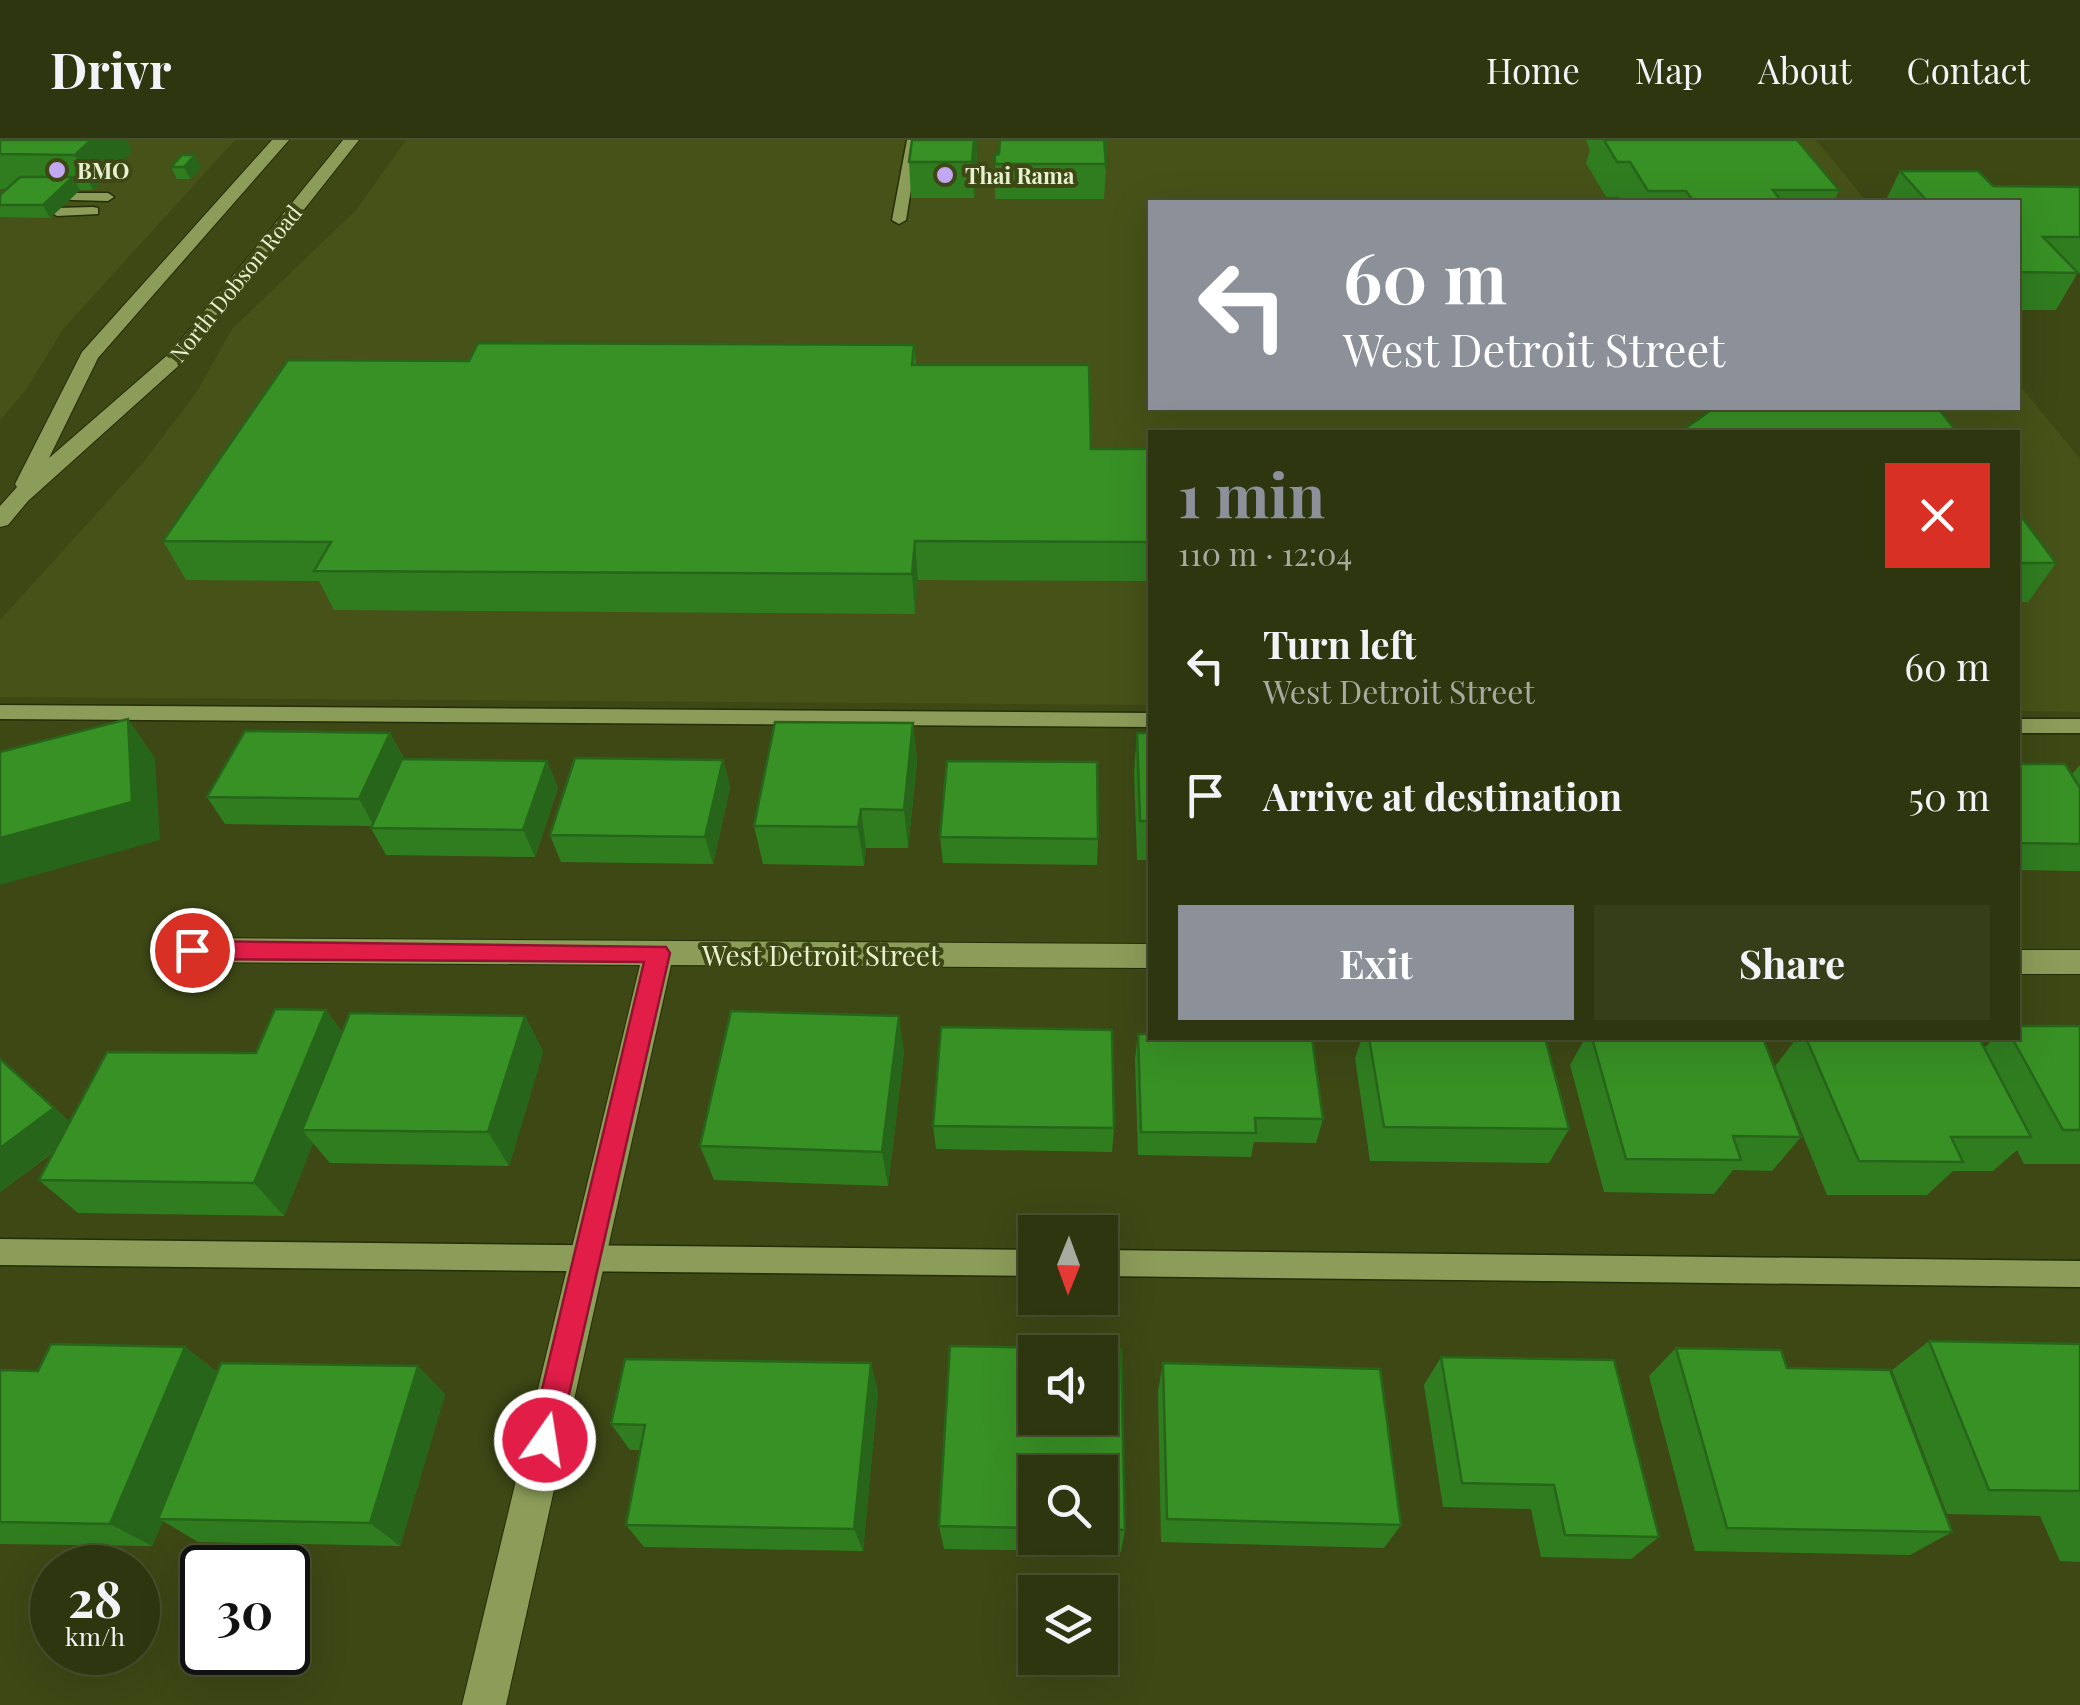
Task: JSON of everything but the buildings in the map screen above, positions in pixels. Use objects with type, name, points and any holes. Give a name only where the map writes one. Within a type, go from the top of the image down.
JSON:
[{"type":"main road","name":"North Dobson Road","points":[[20,496],[89,356],[281,140]]},
{"type":"main road","name":"North Dobson Road","points":[[0,520],[20,496],[178,356],[351,140]]},
{"type":"main road","name":"West Detroit Street","points":[[192,950],[1148,956]]},
{"type":"main road","points":[[484,1705],[658,953]]},
{"type":"main road","points":[[2020,962],[2080,962]]},
{"type":"lane","points":[[899,220],[913,140]]},
{"type":"lane","points":[[100,205],[64,204],[100,205]]},
{"type":"lane","points":[[0,712],[1148,720]]},
{"type":"lane","points":[[2020,726],[2080,726]]},
{"type":"lane","points":[[0,1252],[1018,1262]]},
{"type":"lane","points":[[1118,1263],[2080,1274]]},
{"type":"shaded area","points":[[0,140],[235,140],[63,329],[26,390],[0,420]]},
{"type":"shaded area","points":[[406,140],[1816,140],[1865,200],[1148,200],[1148,410],[2020,410],[2020,385],[2080,459],[2080,712],[2020,711],[2020,430],[1148,430],[1148,705],[0,697],[0,620],[146,459],[198,390],[232,329],[356,210]]},
{"type":"place","name":"BMO","points":[[57,170]]},
{"type":"place","name":"Thai Rama","points":[[945,175]]},
{"type":"route","points":[[192,950],[658,953],[545,1440]]}]
